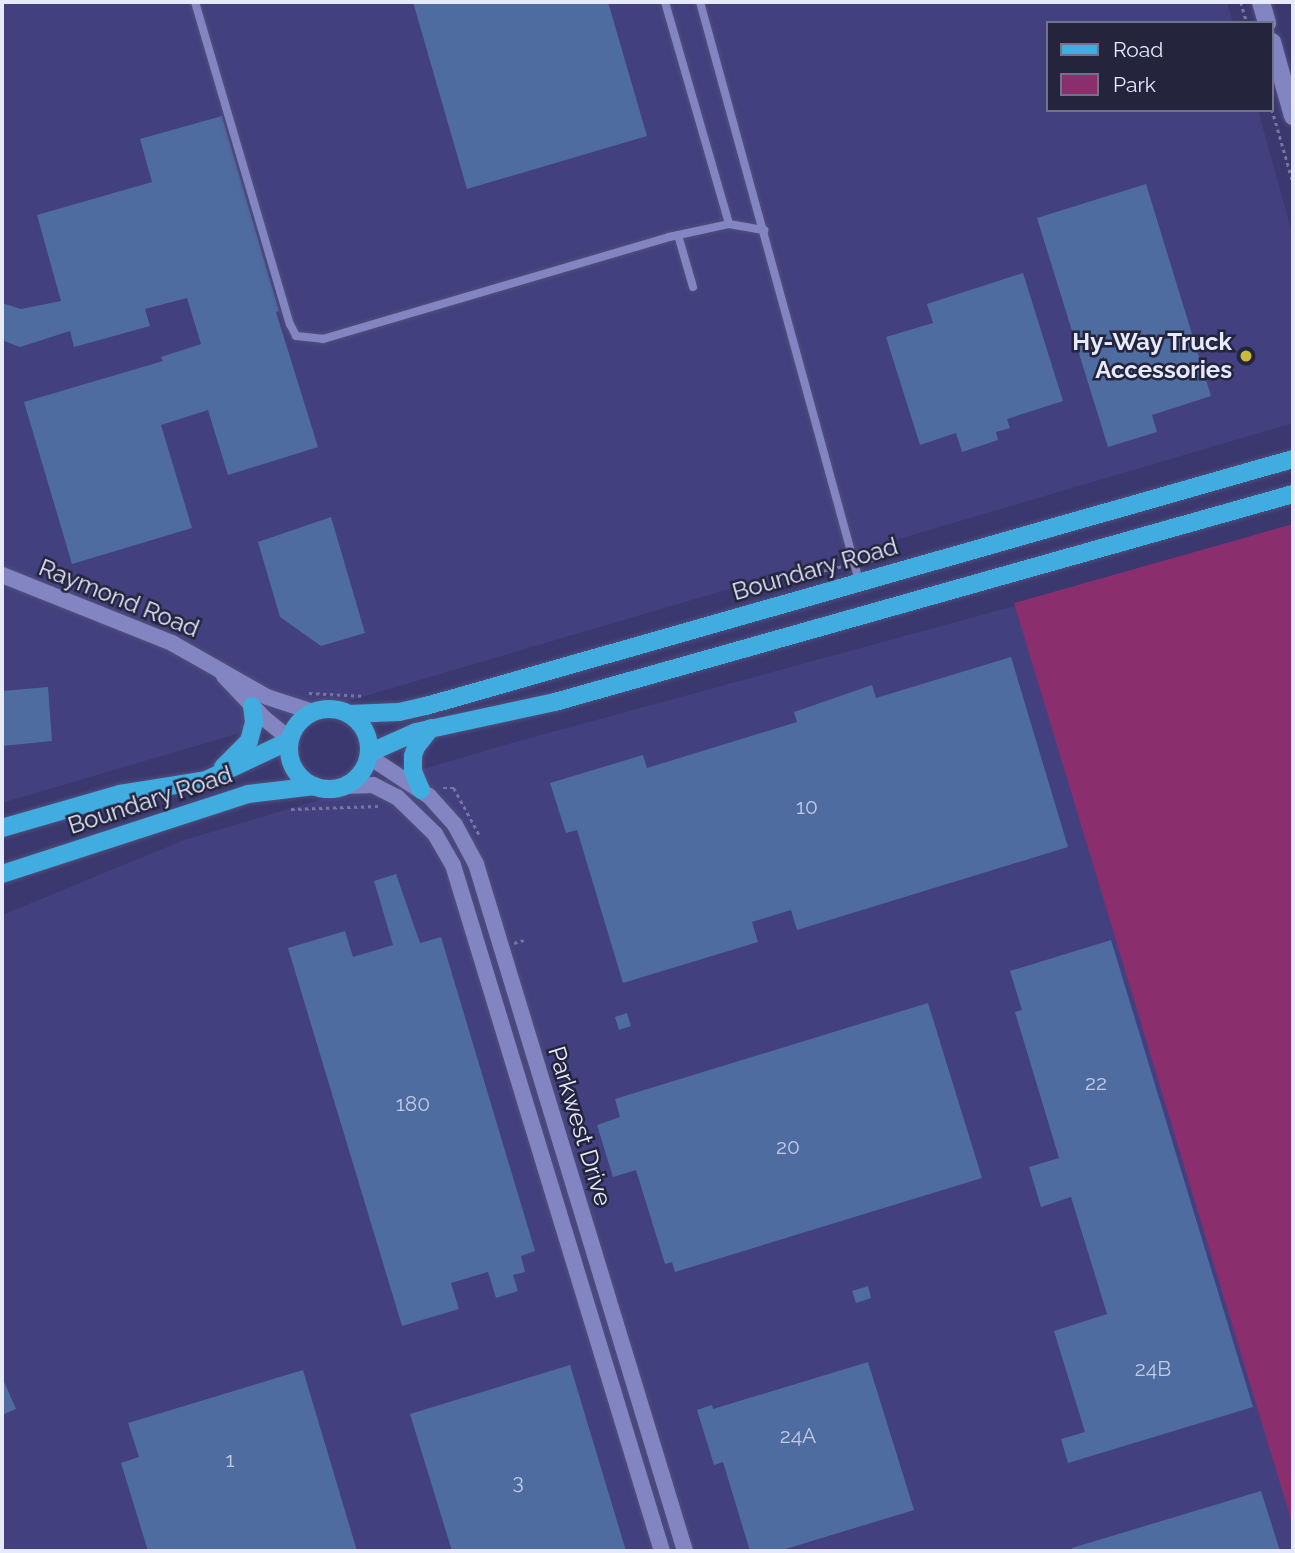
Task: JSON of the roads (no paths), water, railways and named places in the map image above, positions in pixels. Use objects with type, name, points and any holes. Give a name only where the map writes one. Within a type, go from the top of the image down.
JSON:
[{"type":"main road","name":"Boundary Road","points":[[349,714],[400,712],[426,706],[857,573],[1293,459]]},
{"type":"main road","points":[[369,755],[431,729],[555,702],[1293,494]]},
{"type":"main road","points":[[206,780],[242,752],[249,741],[254,722],[252,706]]},
{"type":"main road","points":[[331,709],[349,714],[365,732],[369,755],[361,772],[344,786],[330,789],[315,786],[302,778],[292,765],[290,740],[298,723],[313,712],[331,709]]},
{"type":"main road","points":[[421,790],[413,771],[413,756],[416,747],[431,729]]},
{"type":"main road","name":"Boundary Road","points":[[2,828],[120,794],[206,780],[290,740]]},
{"type":"main road","name":"Boundary Road","points":[[2,874],[248,794],[315,786]]},
{"type":"street","points":[[1261,2],[1266,21]]},
{"type":"street","points":[[1274,49],[1293,116]]},
{"type":"street","name":"Raymond Road","points":[[2,575],[172,643],[267,697],[313,712]]},
{"type":"street","name":"Raymond Road","points":[[217,668],[252,706],[290,740]]},
{"type":"street","name":"Parkwest Drive","points":[[369,755],[421,790],[455,825],[474,858],[685,1551]]},
{"type":"street","name":"Parkwest Drive","points":[[344,786],[359,783],[383,788],[420,817],[443,846],[461,886],[662,1551]]},
{"type":"street","points":[[524,1091],[544,1085]]},
{"type":"lane","points":[[195,2],[290,324],[296,336],[323,339],[678,235],[729,224],[764,230]]},
{"type":"lane","points":[[665,2],[729,224]]},
{"type":"lane","points":[[700,2],[857,573]]},
{"type":"lane","points":[[678,235],[693,287]]},
{"type":"place","name":"Hy-Way Truck Accessories","points":[[1246,356]]}]
